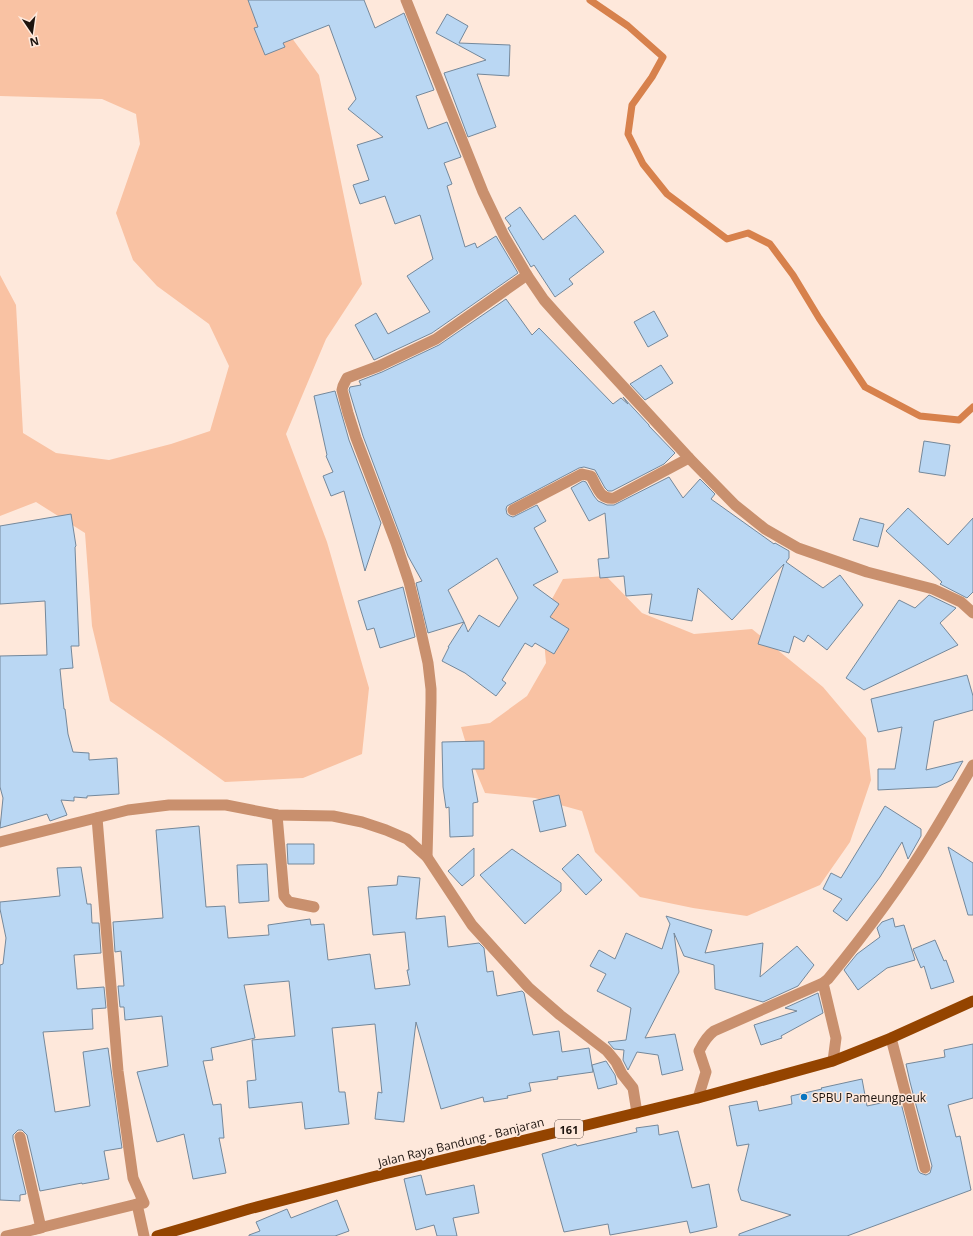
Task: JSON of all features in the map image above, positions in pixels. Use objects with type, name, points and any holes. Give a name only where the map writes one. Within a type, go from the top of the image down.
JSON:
[{"type":"main road","name":"Jalan Raya Bandung - Banjaran","points":[[158,1236],[249,1209],[356,1181],[698,1098],[833,1061],[890,1038],[973,1001]]},
{"type":"street","points":[[406,0],[483,192],[504,236],[528,275],[544,300],[689,458],[735,505],[765,529],[798,548],[868,572],[933,589],[961,602],[973,613]]},
{"type":"street","points":[[427,857],[431,702],[428,664],[409,582],[396,543],[356,438],[342,390],[348,378],[392,360],[436,339],[528,275]]},
{"type":"street","points":[[513,510],[582,474],[591,476],[602,496],[608,499],[614,498],[689,458]]},
{"type":"street","points":[[698,1098],[706,1072],[700,1051],[709,1035],[714,1031],[823,983],[834,972],[893,894],[930,838],[973,765]]},
{"type":"street","points":[[0,842],[128,810],[169,805],[226,805],[277,815],[333,816],[362,822],[386,830],[407,839],[427,857],[472,926],[524,983],[560,1015],[607,1051],[633,1088],[637,1112]]},
{"type":"street","points":[[277,815],[284,896],[289,902],[314,908]]},
{"type":"street","points":[[6,1236],[144,1202],[133,1178],[118,1071],[97,818]]},
{"type":"street","points":[[823,983],[836,1038],[833,1061]]},
{"type":"street","points":[[890,1038],[925,1168]]},
{"type":"street","points":[[20,1137],[41,1228],[34,1229]]},
{"type":"street","points":[[137,1204],[144,1236]]},
{"type":"shaded area","points":[[0,0],[264,0],[319,75],[362,284],[326,339],[286,434],[327,542],[369,688],[362,754],[303,778],[225,782],[110,701],[92,626],[85,533],[36,502],[0,516],[0,275],[16,305],[23,433],[56,453],[109,460],[171,444],[210,431],[229,366],[209,324],[157,286],[133,260],[116,213],[140,144],[136,114],[102,99],[0,96]]},
{"type":"shaded area","points":[[606,576],[642,613],[694,634],[752,629],[823,687],[866,738],[871,780],[850,842],[820,885],[747,916],[693,908],[640,897],[595,852],[582,811],[535,798],[485,793],[470,757],[461,727],[490,723],[527,696],[546,663],[542,617],[563,579]]},
{"type":"building","points":[[248,0],[364,0],[375,28],[404,13],[434,90],[416,96],[428,129],[447,122],[461,157],[444,163],[452,184],[447,186],[465,247],[475,243],[477,248],[496,236],[518,273],[432,333],[374,360],[355,325],[376,313],[388,334],[430,312],[407,276],[433,259],[420,215],[395,224],[385,196],[360,204],[353,185],[369,180],[357,145],[383,137],[348,109],[356,99],[329,25],[283,43],[285,47],[265,55],[254,28],[258,27]]},
{"type":"building","points":[[447,14],[468,26],[459,43],[510,45],[509,76],[477,74],[496,127],[468,137],[444,73],[486,60],[436,33]]},
{"type":"building","points":[[520,207],[543,240],[575,215],[604,252],[569,279],[573,284],[555,297],[534,265],[531,267],[508,228],[511,226],[505,218]]},
{"type":"building","points":[[506,299],[532,335],[539,328],[613,404],[621,398],[628,404],[623,397],[675,453],[664,464],[612,491],[608,491],[605,488],[595,470],[584,467],[579,468],[507,506],[507,514],[513,517],[537,505],[546,521],[534,528],[558,572],[533,585],[559,604],[550,617],[569,629],[554,654],[535,643],[532,647],[525,643],[502,680],[506,683],[496,696],[465,673],[442,661],[448,647],[464,622],[428,633],[416,583],[422,581],[408,556],[363,436],[349,390],[350,387],[361,385],[359,381],[382,372],[439,345]],"holes":[[[497,558],[518,598],[499,627],[479,615],[468,632],[448,590]]]},
{"type":"building","points":[[654,311],[668,336],[648,347],[634,322]]},
{"type":"building","points":[[661,365],[673,383],[645,400],[630,384]]},
{"type":"building","points":[[335,391],[349,440],[381,523],[365,571],[344,491],[331,496],[323,476],[333,472],[326,456],[314,396]]},
{"type":"building","points":[[924,441],[950,445],[945,476],[919,472]]},
{"type":"building","points":[[669,477],[683,498],[700,479],[715,494],[711,499],[774,544],[775,543],[789,551],[789,558],[786,562],[823,588],[840,575],[863,605],[827,650],[808,635],[804,642],[794,636],[789,653],[758,644],[784,564],[732,620],[698,588],[692,621],[649,613],[652,594],[626,596],[624,576],[600,578],[598,559],[609,558],[605,513],[589,521],[571,488],[583,481],[586,482],[598,501],[607,505],[614,505]]},
{"type":"building","points":[[908,508],[948,545],[973,518],[973,592],[967,598],[940,584],[942,582],[886,531]]},
{"type":"building","points":[[71,514],[76,546],[79,646],[71,646],[73,668],[60,669],[68,734],[73,752],[89,753],[89,760],[117,758],[119,794],[87,796],[87,798],[74,797],[74,801],[61,800],[67,815],[50,821],[47,814],[0,828],[3,798],[0,787],[0,656],[47,655],[45,601],[0,604],[0,526]]},
{"type":"building","points":[[860,518],[884,524],[878,547],[853,540]]},
{"type":"building","points":[[403,587],[415,637],[380,648],[374,628],[367,630],[358,601]]},
{"type":"building","points":[[929,595],[956,608],[940,623],[958,645],[864,690],[846,678],[899,600],[915,608]]},
{"type":"building","points":[[967,675],[973,696],[973,710],[934,721],[926,770],[963,761],[952,780],[937,787],[878,790],[878,769],[895,769],[902,727],[878,732],[871,699]]},
{"type":"building","points":[[484,741],[484,769],[472,769],[478,802],[473,803],[473,836],[450,837],[449,807],[446,808],[443,787],[442,742]]},
{"type":"building","points":[[559,795],[566,826],[540,832],[533,801]]},
{"type":"building","points":[[885,806],[921,829],[921,836],[908,859],[902,842],[880,877],[847,921],[833,911],[842,899],[823,889],[831,873],[841,878]]},
{"type":"building","points":[[199,826],[206,907],[225,906],[228,938],[269,935],[268,925],[310,919],[311,925],[324,924],[328,960],[370,954],[375,989],[410,985],[407,970],[409,970],[405,932],[373,935],[368,887],[397,885],[398,876],[420,878],[416,919],[445,916],[448,947],[479,943],[484,948],[487,972],[493,971],[497,996],[522,991],[524,993],[533,1035],[559,1031],[562,1052],[589,1048],[593,1072],[529,1083],[531,1091],[507,1096],[508,1098],[484,1102],[483,1097],[441,1109],[416,1022],[404,1122],[375,1119],[378,1092],[382,1093],[375,1024],[332,1028],[339,1092],[345,1092],[349,1124],[305,1129],[302,1102],[249,1108],[247,1081],[256,1080],[252,1040],[295,1036],[289,981],[244,985],[255,1038],[211,1048],[213,1060],[203,1061],[213,1105],[221,1104],[224,1138],[219,1138],[226,1173],[193,1179],[184,1134],[157,1142],[137,1072],[168,1066],[162,1016],[125,1020],[124,1007],[120,1007],[118,986],[124,986],[121,951],[115,952],[113,922],[163,918],[156,830]]},
{"type":"building","points":[[287,844],[314,844],[314,864],[288,864]]},
{"type":"building","points":[[948,847],[973,863],[973,915],[968,915]]},
{"type":"building","points":[[474,848],[474,876],[462,886],[448,871]]},
{"type":"building","points":[[512,849],[561,883],[561,891],[525,924],[480,875]]},
{"type":"building","points":[[578,854],[602,880],[586,895],[562,869]]},
{"type":"building","points":[[267,864],[269,901],[239,903],[237,865]]},
{"type":"building","points":[[81,867],[87,904],[91,904],[92,923],[99,923],[101,953],[74,955],[77,989],[104,987],[106,1008],[92,1009],[93,1029],[43,1032],[55,1112],[90,1106],[83,1052],[108,1048],[122,1148],[104,1151],[109,1179],[40,1191],[27,1135],[22,1130],[18,1130],[13,1135],[13,1139],[26,1194],[20,1195],[20,1201],[0,1200],[0,965],[3,964],[6,938],[0,902],[60,896],[57,868]]},
{"type":"building","points":[[666,916],[712,930],[705,953],[763,943],[760,977],[797,946],[814,965],[798,986],[763,1002],[715,989],[714,965],[684,956],[674,933],[679,972],[645,1038],[675,1034],[683,1070],[662,1075],[658,1055],[637,1052],[628,1070],[623,1060],[624,1050],[614,1049],[608,1042],[626,1040],[631,1008],[597,991],[606,974],[590,966],[599,950],[615,959],[626,933],[662,949],[670,924]]},
{"type":"building","points":[[893,918],[895,927],[904,925],[915,960],[887,968],[858,990],[844,970],[857,954],[880,937],[877,928],[882,922]]},
{"type":"building","points":[[935,940],[944,961],[946,960],[954,982],[931,989],[924,966],[921,968],[913,949]]},
{"type":"building","points":[[818,993],[823,1013],[781,1036],[782,1038],[761,1045],[754,1025],[797,1011],[785,1008]]},
{"type":"building","points":[[973,1044],[973,1098],[948,1105],[956,1137],[960,1136],[971,1190],[847,1236],[739,1236],[739,1234],[791,1215],[741,1200],[738,1190],[749,1144],[737,1146],[729,1106],[757,1101],[759,1111],[792,1104],[791,1096],[862,1079],[867,1106],[900,1099],[918,1170],[920,1173],[926,1175],[930,1173],[932,1166],[906,1064],[945,1057],[944,1050]]},
{"type":"building","points":[[606,1061],[615,1075],[617,1084],[598,1089],[592,1065]]},
{"type":"building","points":[[658,1125],[659,1135],[678,1131],[692,1188],[709,1184],[717,1227],[690,1233],[687,1221],[610,1235],[608,1224],[564,1232],[542,1154],[576,1144],[577,1146],[637,1132],[636,1128]]},
{"type":"building","points":[[421,1175],[426,1195],[474,1185],[479,1213],[453,1218],[457,1236],[437,1236],[434,1225],[416,1230],[404,1179]]},
{"type":"building","points":[[337,1200],[349,1231],[335,1236],[249,1236],[260,1231],[256,1222],[287,1209],[291,1218]]},
{"type":"waterway","points":[[590,0],[628,26],[663,57],[652,77],[632,105],[628,134],[643,164],[667,194],[727,239],[748,233],[770,244],[793,275],[819,318],[865,387],[920,416],[959,420],[973,407]]},
{"type":"place","name":"SPBU Pameungpeuk","points":[[804,1097]]}]
